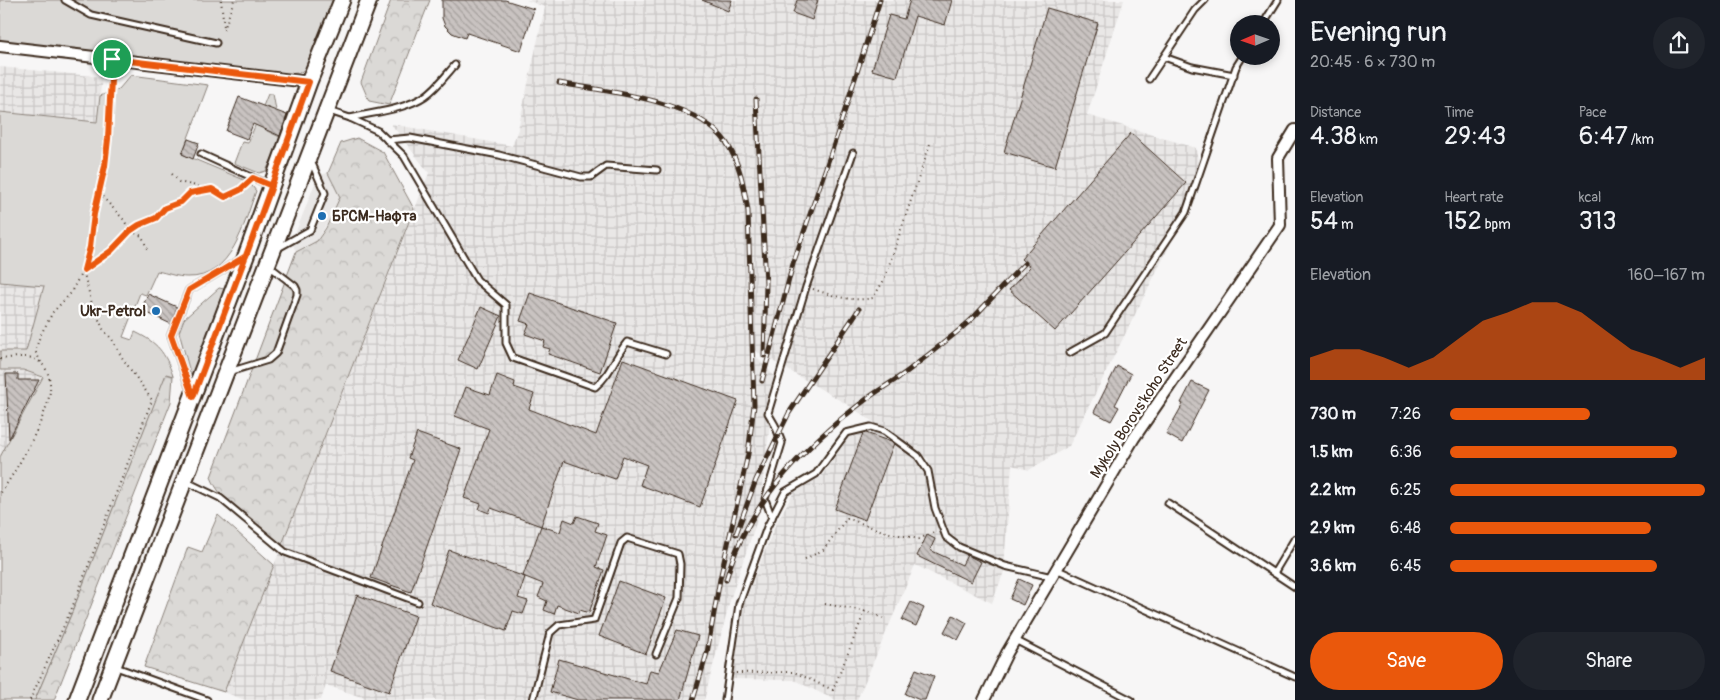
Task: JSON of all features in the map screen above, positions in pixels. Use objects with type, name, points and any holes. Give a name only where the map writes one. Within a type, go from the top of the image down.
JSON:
[{"type":"main road","points":[[77,700],[246,256],[309,82],[342,0]]},
{"type":"main road","points":[[100,700],[369,0]]},
{"type":"street","points":[[0,46],[309,82]]},
{"type":"street","name":"Mykoly Borovs'koho Street","points":[[984,700],[1015,640],[1134,438],[1280,225],[1278,158],[1295,130]]},
{"type":"lane","points":[[65,0],[91,15],[216,43]]},
{"type":"lane","points":[[1149,79],[1195,10],[1205,0]]},
{"type":"lane","points":[[1269,15],[1276,1]]},
{"type":"lane","points":[[1164,57],[1192,67],[1234,75]]},
{"type":"lane","points":[[350,118],[396,107],[425,96],[455,65]]},
{"type":"lane","points":[[1069,353],[1105,333],[1186,212],[1239,65]]},
{"type":"lane","points":[[326,110],[378,130],[404,156],[477,280],[506,305],[506,343],[513,358],[595,387],[606,378],[618,353],[627,342],[666,354]]},
{"type":"lane","points":[[387,140],[410,138],[490,153],[581,177],[591,177],[606,166],[657,170]]},
{"type":"lane","points":[[772,518],[765,499],[782,443],[768,412],[806,287],[853,153]]},
{"type":"lane","points":[[201,154],[272,186]]},
{"type":"lane","points":[[226,373],[268,360],[276,353],[297,295],[297,290],[270,258],[310,230],[325,193],[309,155]]},
{"type":"lane","points":[[193,397],[171,335],[189,290],[246,256]]},
{"type":"lane","points":[[725,700],[739,604],[772,518],[785,492],[816,474],[846,433],[870,427],[884,431],[918,456],[928,471],[935,508],[946,537],[959,547],[1005,566],[1054,573],[1295,677]]},
{"type":"lane","points":[[184,481],[220,498],[286,552],[418,602]]},
{"type":"lane","points":[[1168,503],[1295,587]]},
{"type":"lane","points":[[533,700],[550,633],[559,625],[594,620],[622,543],[627,538],[678,554],[680,564],[678,598],[656,654]]},
{"type":"lane","points":[[1274,573],[1295,538]]},
{"type":"lane","points":[[1015,640],[1131,700]]},
{"type":"lane","points":[[113,666],[207,700]]},
{"type":"path","points":[[221,0],[224,30],[234,0]]},
{"type":"path","points":[[0,494],[23,456],[44,412],[50,390],[49,373],[40,362],[36,351],[40,336],[53,312],[70,294],[84,270],[90,247],[108,139],[112,59]]},
{"type":"path","points":[[806,287],[830,295],[859,301],[873,298],[884,280],[930,144]]},
{"type":"path","points":[[172,174],[178,182],[212,189],[225,197],[240,190],[253,178]]},
{"type":"path","points":[[84,270],[111,251],[130,231],[156,218],[165,208],[181,202],[190,193],[212,189]]},
{"type":"path","points":[[99,193],[124,220],[130,231],[142,236],[148,251]]},
{"type":"path","points":[[30,700],[72,608],[152,400],[121,356],[112,338],[104,331],[92,304],[84,270]]},
{"type":"path","points":[[0,359],[26,356],[40,362]]},
{"type":"path","points":[[805,559],[823,550],[848,518],[884,532],[919,539],[930,532],[943,529]]},
{"type":"path","points":[[825,604],[865,611],[883,618]]},
{"type":"path","points":[[729,673],[794,672],[833,690],[865,611]]},
{"type":"shaded area","points":[[526,0],[1124,0],[1087,115],[1196,148],[1201,183],[1069,446],[1029,470],[1012,465],[1004,564],[957,542],[947,533],[937,504],[928,459],[848,405],[747,346],[776,378],[758,517],[731,597],[704,700],[370,700],[326,685],[321,700],[245,700],[224,692],[429,173],[391,124],[512,146],[518,129],[545,7]]},
{"type":"shaded area","points":[[0,67],[102,77],[97,122],[0,112]]},
{"type":"shaded area","points":[[328,173],[340,197],[317,241],[296,252],[292,242],[317,178]]},
{"type":"shaded area","points":[[0,282],[45,286],[26,351],[0,351]]},
{"type":"shaded area","points":[[0,370],[23,370],[43,377],[0,457]]},
{"type":"shaded area","points":[[871,430],[884,434],[917,459],[925,471],[932,508],[944,538],[959,550],[1005,569],[992,603],[915,565],[857,700],[835,700],[794,680],[733,679],[742,609],[776,523],[794,492],[821,477],[849,436]]},
{"type":"green space","points":[[0,0],[333,0],[307,68],[299,73],[285,74],[0,41]]},
{"type":"green space","points":[[391,0],[430,0],[389,105],[369,101],[361,82]]},
{"type":"green space","points":[[131,75],[208,85],[182,154],[249,182],[256,191],[234,247],[215,269],[202,275],[187,277],[157,271],[146,295],[140,293],[123,337],[132,340],[135,332],[150,340],[164,354],[173,376],[166,375],[73,610],[35,700],[0,700],[0,457],[43,377],[23,370],[0,370],[0,351],[26,351],[44,286],[0,282],[0,112],[97,122],[100,96],[119,89]]},
{"type":"green space","points":[[268,94],[273,94],[276,110],[267,131],[282,138],[266,171],[259,173],[234,163],[242,142],[248,143]]},
{"type":"green space","points":[[357,138],[383,152],[414,209],[281,547],[252,524],[223,497],[211,477],[296,252],[317,241],[326,228],[340,197],[328,173],[341,143]]},
{"type":"green space","points":[[219,288],[226,291],[191,376],[179,332],[184,319]]},
{"type":"green space","points":[[166,374],[173,376],[171,402],[54,700],[35,700],[73,610]]},
{"type":"green space","points":[[218,515],[274,565],[224,692],[144,667],[188,547],[202,552]]},
{"type":"building","points":[[442,0],[505,0],[534,9],[521,51],[467,33],[465,38],[452,33],[445,26],[442,18]]},
{"type":"building","points":[[702,0],[732,0],[728,11]]},
{"type":"building","points":[[797,0],[818,0],[812,20],[793,13]]},
{"type":"building","points":[[910,0],[952,0],[945,25],[915,16],[897,77],[872,70],[889,15],[904,19]]},
{"type":"building","points":[[1047,8],[1098,23],[1055,167],[1004,152]]},
{"type":"building","points":[[239,97],[287,115],[280,136],[253,124],[247,139],[226,131]]},
{"type":"building","points":[[1131,133],[1186,183],[1055,331],[1009,290],[1030,267],[1021,259]]},
{"type":"building","points":[[188,139],[199,143],[193,159],[182,154]]},
{"type":"building","points":[[530,293],[617,323],[600,372],[548,354],[550,349],[543,347],[545,341],[525,334],[529,324],[520,321]]},
{"type":"building","points":[[148,294],[177,307],[171,324],[141,310]]},
{"type":"building","points":[[481,307],[501,316],[478,369],[458,360]]},
{"type":"building","points":[[623,359],[738,401],[700,507],[640,485],[647,465],[623,456],[615,479],[564,461],[541,526],[491,508],[489,513],[479,509],[481,504],[464,498],[489,429],[455,416],[466,387],[490,395],[497,375],[515,382],[514,387],[534,394],[529,409],[596,435]]},
{"type":"building","points":[[1117,366],[1131,374],[1115,405],[1119,407],[1111,421],[1094,412]]},
{"type":"building","points":[[6,374],[18,374],[18,380],[39,380],[9,439]]},
{"type":"building","points":[[1192,382],[1209,390],[1182,443],[1166,434],[1183,404],[1181,403]]},
{"type":"building","points":[[417,433],[461,449],[411,592],[371,578],[413,460],[408,458]]},
{"type":"building","points":[[863,433],[894,443],[865,520],[835,509]]},
{"type":"building","points":[[577,516],[598,523],[595,531],[607,535],[596,567],[604,570],[589,613],[580,610],[579,613],[557,605],[554,614],[544,610],[547,601],[538,597],[543,584],[523,576],[541,526],[560,532],[564,519],[574,523]]},
{"type":"building","points":[[927,535],[935,539],[930,550],[962,565],[967,555],[981,562],[971,582],[917,556]]},
{"type":"building","points":[[449,550],[525,577],[518,598],[528,601],[523,614],[513,611],[506,631],[430,603]]},
{"type":"building","points":[[1019,579],[1032,585],[1023,605],[1010,599]]},
{"type":"building","points":[[619,581],[666,598],[646,654],[599,636]]},
{"type":"building","points":[[357,595],[416,616],[389,692],[330,671]]},
{"type":"building","points":[[911,602],[924,608],[916,626],[902,620]]},
{"type":"building","points":[[953,615],[967,623],[958,640],[944,632]]},
{"type":"building","points":[[677,630],[698,636],[680,700],[578,700],[550,692],[559,659],[646,684],[650,670],[659,672]]},
{"type":"building","points":[[916,669],[934,676],[925,700],[905,694]]},
{"type":"railway","points":[[762,381],[793,264],[880,0]]},
{"type":"railway","points":[[559,83],[625,94],[672,107],[694,116],[712,127],[726,142],[735,158],[743,184],[748,211],[754,405],[748,454],[720,579],[707,653],[693,700]]},
{"type":"railway","points":[[756,99],[766,283],[764,356]]},
{"type":"railway","points":[[726,580],[748,526],[764,501],[801,455],[845,416],[909,370],[959,330],[973,318],[1025,263]]},
{"type":"railway","points":[[736,534],[756,480],[789,413],[859,309]]},
{"type":"place","name":"БРСМ-Нафта","points":[[322,216]]},
{"type":"place","name":"Ukr-Petrol","points":[[156,311]]},
{"type":"route","points":[[112,59],[105,166],[84,270],[111,251],[130,231],[156,218],[165,208],[181,202],[190,193],[199,193],[212,189],[225,197],[240,190],[253,178],[272,186],[246,256],[193,397],[171,335],[189,290],[246,256],[259,221],[272,186],[309,82],[112,59]]}]
